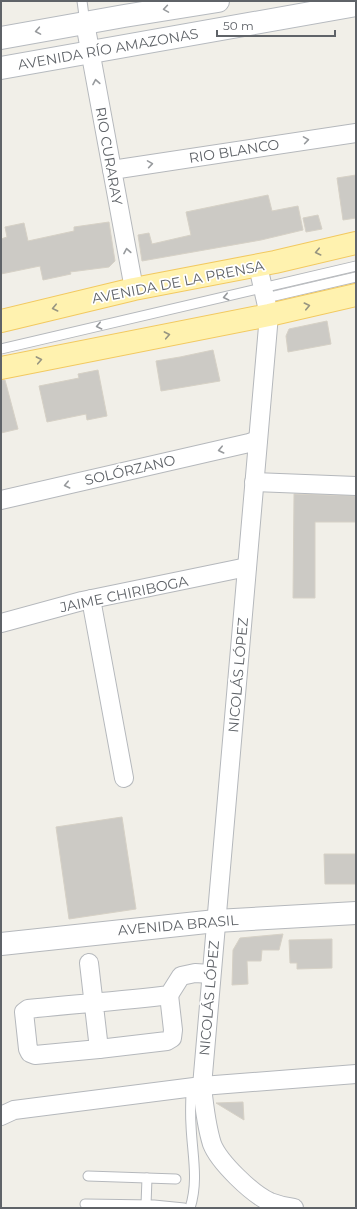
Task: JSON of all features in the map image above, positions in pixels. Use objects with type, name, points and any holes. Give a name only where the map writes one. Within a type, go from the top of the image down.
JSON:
[{"type":"main road","name":"AVENIDA RÍO AMAZONAS","points":[[1,38],[86,22],[218,1]]},
{"type":"main road","name":"AVENIDA RÍO AMAZONAS","points":[[1,68],[356,5]]},
{"type":"main road","name":"AVENIDA DE LA PRENSA","points":[[1,321],[134,289],[258,266],[356,243]]},
{"type":"main road","points":[[1,368],[266,300],[356,295]]},
{"type":"main road","name":"AVENIDA BRASIL","points":[[1,944],[216,921],[356,913]]},
{"type":"street","name":"RIO CURARAY","points":[[86,22],[90,52],[134,289]]},
{"type":"street","name":"RIO BLANCO","points":[[112,170],[356,133]]},
{"type":"street","name":"NICOLÁS LÓPEZ","points":[[258,266],[266,300],[258,440],[212,974],[197,1087],[213,1145],[228,1167],[250,1188],[269,1201],[294,1208]]},
{"type":"street","name":"SOLÓRZANO","points":[[1,500],[258,440]]},
{"type":"street","points":[[254,482],[356,486]]},
{"type":"street","name":"JAIME CHIRIBOGA","points":[[1,623],[91,599],[247,567]]},
{"type":"street","points":[[91,599],[124,778]]},
{"type":"street","points":[[89,962],[99,1049]]},
{"type":"street","points":[[169,995],[26,1010],[24,1012],[28,1049],[30,1053],[34,1055],[167,1041],[172,1038],[173,1030],[169,995],[181,976],[195,973],[212,974]]},
{"type":"street","points":[[1,1116],[14,1110],[197,1087],[356,1074]]},
{"type":"lane","points":[[82,1],[86,22]]},
{"type":"lane","points":[[266,300],[356,266]]},
{"type":"lane","points":[[1,349],[266,300],[356,277]]},
{"type":"lane","points":[[190,1208],[195,1188],[191,1124],[197,1087]]},
{"type":"lane","points":[[88,1176],[176,1179]]},
{"type":"lane","points":[[146,1205],[147,1178]]},
{"type":"lane","points":[[85,1204],[100,1206],[172,1206],[184,1208]]},
{"type":"building","points":[[356,175],[356,218],[343,220],[337,178]]},
{"type":"building","points":[[268,195],[272,211],[298,206],[303,230],[261,240],[142,261],[138,235],[149,233],[152,244],[191,235],[186,212]]},
{"type":"building","points":[[318,215],[322,229],[306,232],[303,218]]},
{"type":"building","points":[[109,222],[115,261],[109,267],[70,272],[71,274],[43,280],[40,266],[1,274],[1,239],[7,237],[5,227],[24,223],[28,241],[74,231],[74,227]]},
{"type":"building","points":[[327,321],[331,344],[288,352],[286,336],[289,329]]},
{"type":"building","points":[[213,350],[220,381],[161,391],[156,361]]},
{"type":"building","points":[[98,370],[107,416],[87,420],[86,414],[47,422],[39,386],[79,378],[78,374]]},
{"type":"building","points":[[1,380],[5,380],[18,429],[1,433]]},
{"type":"building","points":[[294,494],[356,496],[356,522],[315,522],[315,598],[293,598]]},
{"type":"building","points":[[122,817],[136,909],[69,919],[56,827]]},
{"type":"building","points":[[324,854],[356,854],[356,884],[325,884]]},
{"type":"building","points":[[283,934],[279,950],[262,950],[261,961],[247,961],[248,984],[232,985],[233,950],[240,938]]},
{"type":"building","points":[[332,939],[332,968],[297,969],[297,963],[290,963],[289,940]]},
{"type":"building","points":[[243,1102],[244,1120],[216,1103]]}]
